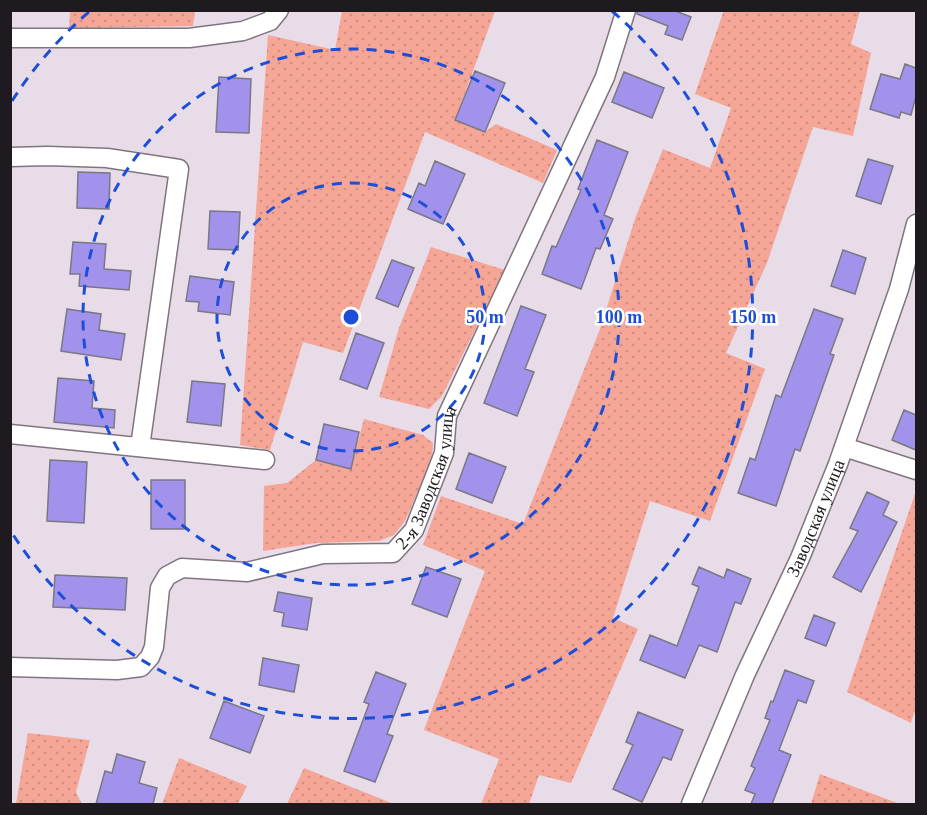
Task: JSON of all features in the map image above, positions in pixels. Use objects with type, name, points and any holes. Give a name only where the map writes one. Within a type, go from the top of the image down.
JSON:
[{"type":"street","points":[[10,38],[189,38],[243,31],[270,21],[279,10]]},
{"type":"street","name":"2-я Заводская улица","points":[[10,667],[117,670],[141,667],[150,657],[154,647],[160,588],[167,576],[182,568],[247,572],[322,555],[393,553],[414,530],[444,453],[447,416],[605,77],[626,10]]},
{"type":"street","points":[[10,157],[106,158],[179,169],[140,447]]},
{"type":"street","name":"Заводская улица","points":[[692,804],[745,675],[800,558],[844,447],[899,289],[916,224]]},
{"type":"street","points":[[10,434],[265,460]]},
{"type":"street","points":[[844,447],[916,470]]},
{"type":"shaded area","points":[[70,10],[195,11],[193,26],[69,28]]},
{"type":"shaded area","points":[[724,10],[860,11],[851,44],[871,53],[853,136],[813,127],[767,263],[726,353],[765,369],[710,521],[650,501],[613,618],[638,629],[571,783],[539,775],[529,804],[481,804],[499,759],[424,730],[485,571],[423,545],[441,496],[523,524],[600,329],[635,219],[663,149],[710,168],[731,108],[695,94]]},
{"type":"shaded area","points":[[342,11],[495,11],[455,120],[485,132],[496,124],[557,150],[543,183],[425,132],[343,353],[303,342],[270,450],[240,445],[268,35],[335,50]]},
{"type":"shaded area","points":[[431,247],[505,270],[442,396],[429,409],[379,397],[399,328]]},
{"type":"shaded area","points":[[364,419],[423,435],[433,443],[432,459],[405,521],[394,535],[379,541],[316,543],[263,551],[264,486],[287,483],[316,460],[351,468]]},
{"type":"shaded area","points":[[916,491],[916,707],[911,723],[847,692]]},
{"type":"shaded area","points":[[28,733],[90,740],[76,792],[82,804],[16,804]]},
{"type":"shaded area","points":[[179,758],[247,786],[238,804],[162,804]]},
{"type":"shaded area","points":[[304,768],[394,804],[287,804]]},
{"type":"shaded area","points":[[820,774],[900,804],[811,804]]},
{"type":"building","points":[[637,10],[673,10],[691,17],[682,40],[665,34],[668,26],[637,14]]},
{"type":"building","points":[[905,64],[916,68],[916,96],[911,115],[901,112],[899,118],[870,109],[881,74],[900,79]]},
{"type":"building","points":[[475,71],[505,83],[485,132],[455,120]]},
{"type":"building","points":[[624,72],[664,88],[652,118],[612,102]]},
{"type":"building","points":[[219,77],[251,79],[249,133],[216,132]]},
{"type":"building","points":[[597,140],[628,152],[604,215],[613,219],[600,249],[596,248],[581,289],[542,274],[552,246],[556,247],[581,190],[578,189]]},
{"type":"building","points":[[868,159],[893,166],[881,204],[856,196]]},
{"type":"building","points":[[435,161],[465,174],[443,224],[408,209],[419,183],[425,186]]},
{"type":"building","points":[[78,172],[110,173],[109,209],[77,208]]},
{"type":"building","points":[[210,211],[240,212],[238,250],[208,249]]},
{"type":"building","points":[[73,242],[106,244],[104,269],[131,271],[129,290],[79,286],[80,274],[70,274]]},
{"type":"building","points":[[843,250],[866,258],[855,294],[831,286]]},
{"type":"building","points":[[392,260],[414,268],[398,307],[376,298]]},
{"type":"building","points":[[190,276],[234,282],[230,315],[198,311],[199,302],[186,301]]},
{"type":"building","points":[[521,306],[546,315],[525,369],[534,372],[517,416],[484,403]]},
{"type":"building","points":[[67,309],[101,314],[99,330],[125,334],[121,360],[61,351]]},
{"type":"building","points":[[814,309],[843,319],[830,354],[834,355],[800,451],[795,449],[776,506],[738,493],[750,458],[755,460],[776,395],[781,397]]},
{"type":"building","points":[[356,333],[384,343],[367,389],[340,379]]},
{"type":"building","points":[[58,378],[94,381],[92,408],[115,410],[114,428],[54,422]]},
{"type":"building","points":[[192,381],[225,384],[221,426],[187,422]]},
{"type":"building","points":[[904,410],[916,415],[916,450],[892,440]]},
{"type":"building","points":[[324,424],[359,432],[351,469],[316,460]]},
{"type":"building","points":[[469,453],[506,467],[492,503],[456,489]]},
{"type":"building","points":[[50,460],[87,462],[84,523],[47,521]]},
{"type":"building","points":[[151,480],[185,480],[185,529],[151,529]]},
{"type":"building","points":[[867,492],[889,502],[883,515],[897,522],[861,592],[833,577],[858,531],[850,528]]},
{"type":"building","points":[[426,567],[461,579],[447,617],[412,604]]},
{"type":"building","points":[[699,567],[724,578],[727,569],[751,579],[741,604],[735,602],[717,652],[699,645],[685,678],[640,660],[650,635],[677,646],[699,587],[692,584]]},
{"type":"building","points":[[55,575],[127,578],[125,610],[53,607]]},
{"type":"building","points":[[278,592],[312,598],[307,630],[282,626],[284,613],[274,611]]},
{"type":"building","points":[[814,615],[835,623],[826,646],[805,638]]},
{"type":"building","points":[[263,658],[299,665],[294,692],[259,685]]},
{"type":"building","points":[[785,670],[814,681],[806,703],[798,700],[779,750],[791,755],[772,804],[751,804],[755,794],[745,790],[755,768],[751,766],[770,720],[765,718],[771,701],[773,702]]},
{"type":"building","points":[[376,672],[406,684],[387,734],[393,736],[375,782],[344,771],[369,704],[364,702]]},
{"type":"building","points":[[224,701],[264,716],[250,753],[210,738]]},
{"type":"building","points":[[638,712],[683,730],[671,760],[663,757],[642,802],[613,789],[633,745],[626,742]]},
{"type":"building","points":[[117,754],[145,762],[139,783],[157,788],[153,804],[96,804],[105,771],[112,773]]}]
